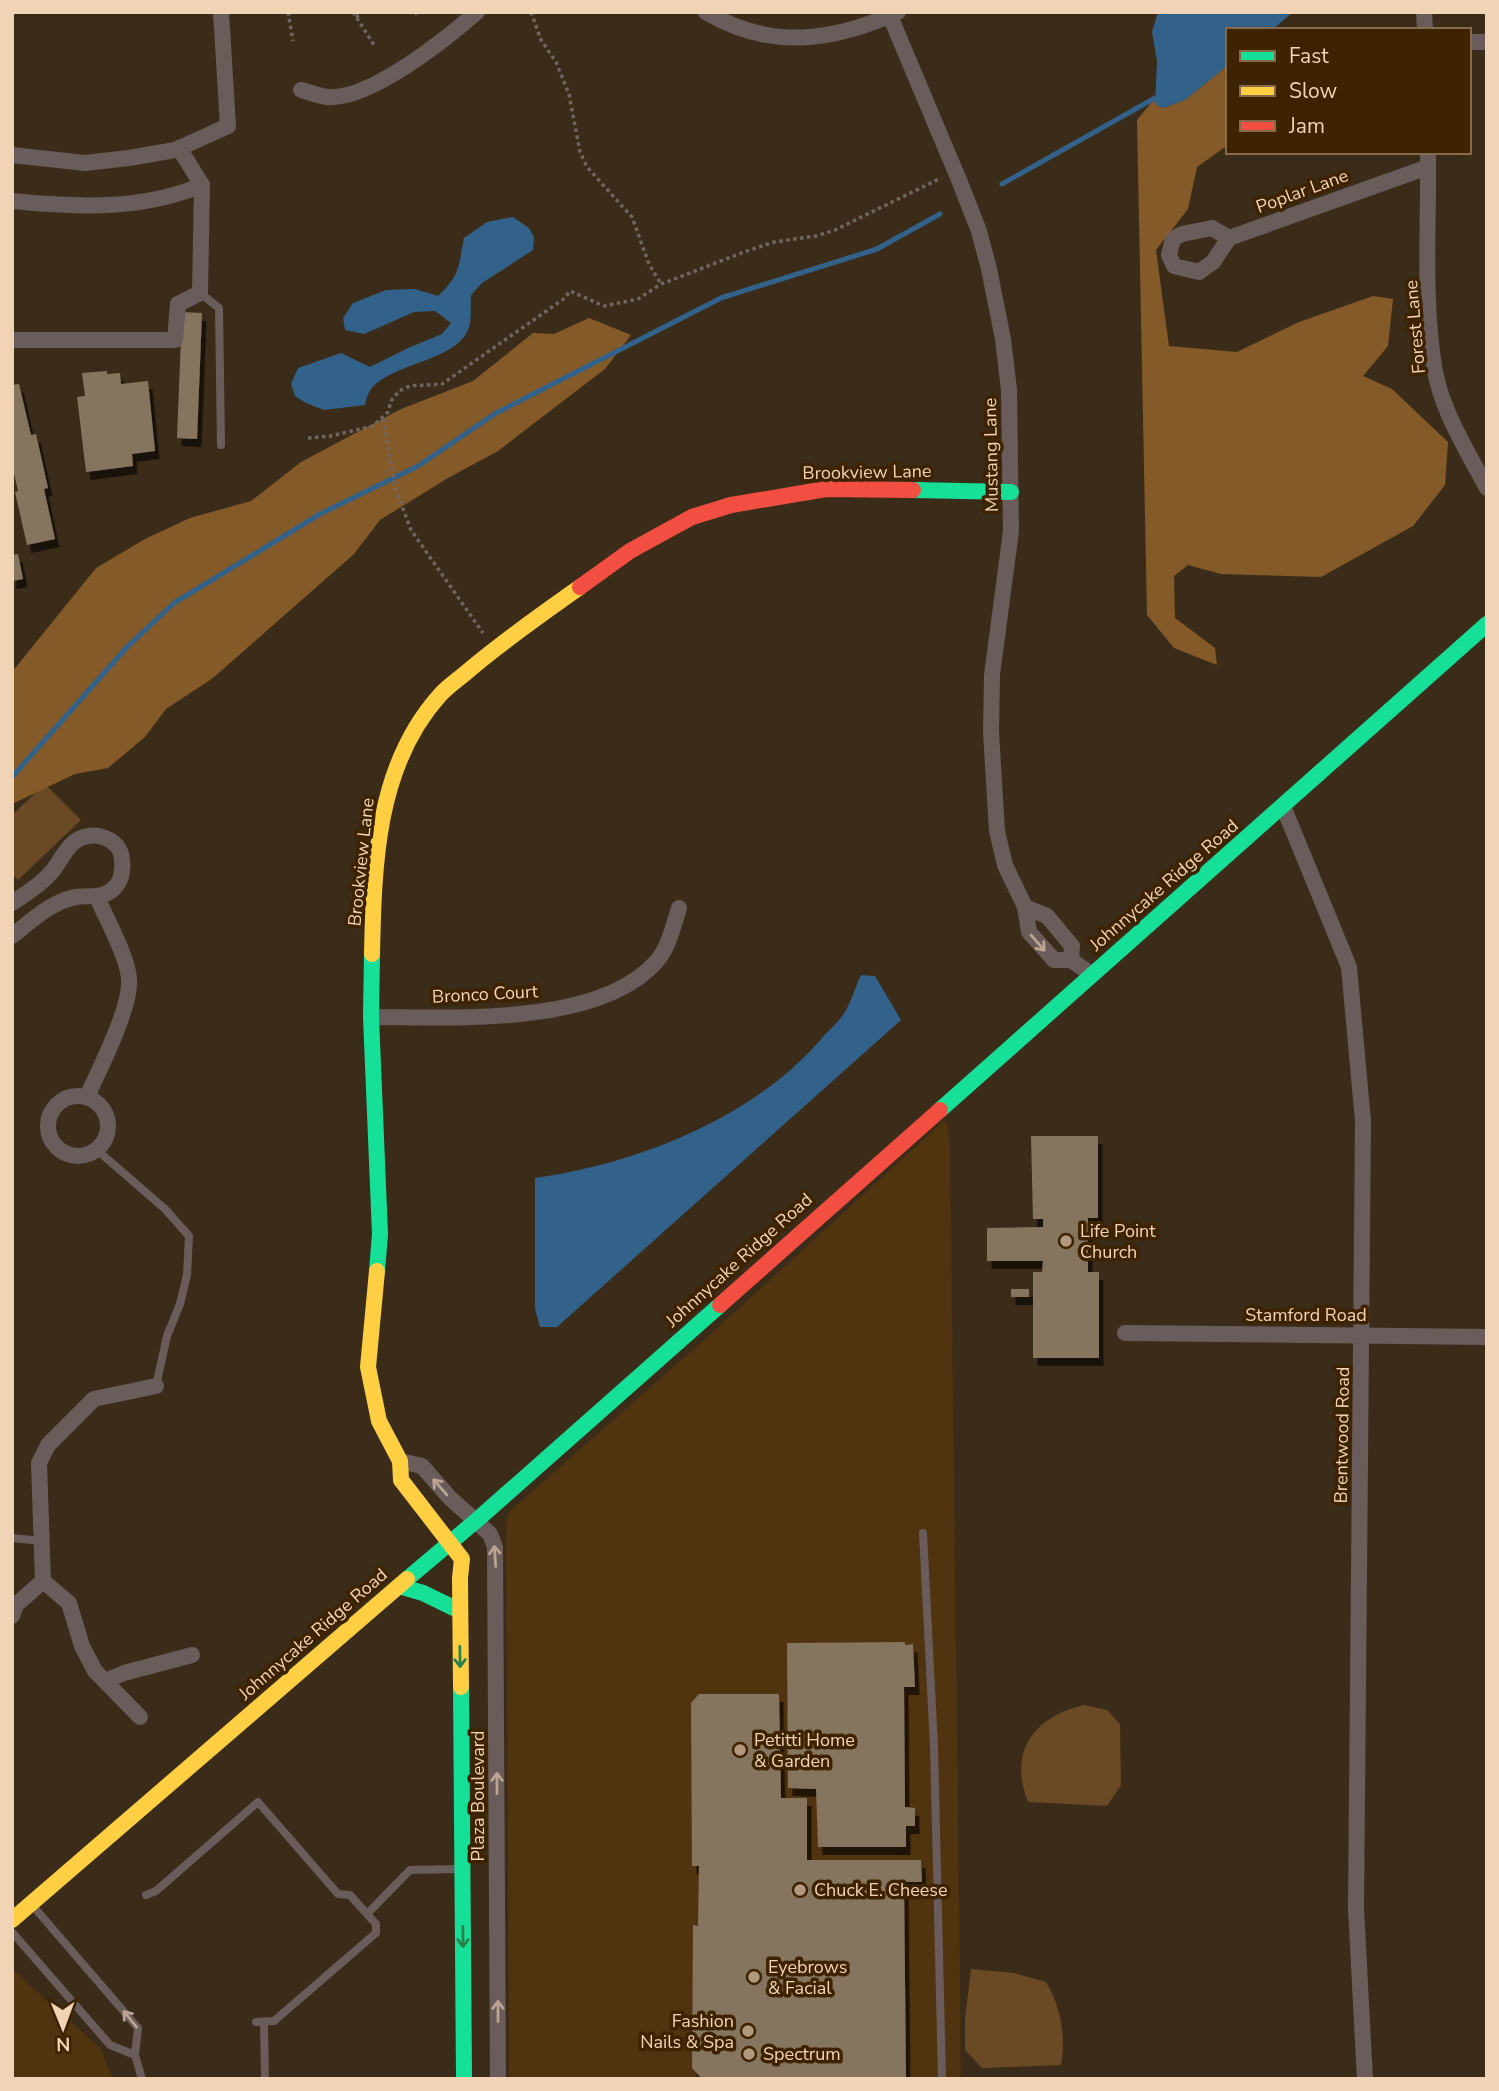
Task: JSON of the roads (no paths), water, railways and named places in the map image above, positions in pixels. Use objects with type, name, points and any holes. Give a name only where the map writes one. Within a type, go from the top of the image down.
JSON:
[{"type":"street","points":[[12,155],[85,163],[129,158],[179,148],[228,126],[221,12]]},
{"type":"street","points":[[301,90],[328,97],[367,88],[437,45],[477,12]]},
{"type":"street","points":[[706,12],[753,34],[792,39],[837,33],[894,14]]},
{"type":"street","name":"Mustang Lane","points":[[894,14],[979,231],[1003,339],[1009,390],[1011,531],[992,675],[991,732],[997,831],[1005,865],[1025,906],[1028,932],[1054,960],[1071,960],[1091,975]]},
{"type":"street","points":[[12,340],[175,340],[178,304],[200,293],[202,185],[179,148]]},
{"type":"street","name":"Poplar Lane","points":[[1229,238],[1428,159]]},
{"type":"street","name":"Forest Lane","points":[[1428,159],[1430,306],[1434,367],[1449,416],[1487,488]]},
{"type":"street","points":[[12,201],[62,205],[131,205],[185,193],[202,185]]},
{"type":"street","name":"Brookview Lane","points":[[450,1543],[401,1480],[400,1461],[379,1421],[368,1367],[380,1234],[371,1017],[373,916],[381,820],[388,789],[403,750],[424,714],[440,695],[494,649],[630,551],[692,517],[731,505],[826,489],[1011,492]]},
{"type":"street","name":"Johnnycake Ridge Road","points":[[12,1920],[477,1520],[1487,624]]},
{"type":"street","name":"Brentwood Road","points":[[1283,806],[1349,967],[1363,1121],[1356,1909],[1365,2079]]},
{"type":"street","points":[[12,903],[53,871],[73,842],[92,835],[111,840],[122,855],[121,876],[117,886],[109,892],[97,897],[75,897],[63,901],[12,936]]},
{"type":"street","points":[[88,1097],[127,998],[129,979],[97,897]]},
{"type":"street","points":[[1025,906],[1047,916],[1072,946],[1071,960]]},
{"type":"street","name":"Bronco Court","points":[[371,1017],[507,1015],[532,1013],[590,1000],[639,976],[658,960],[667,945],[679,908]]},
{"type":"street","points":[[68,1097],[88,1097],[102,1108],[107,1116],[107,1135],[97,1150],[79,1156],[69,1155],[54,1144],[49,1136],[49,1117],[60,1101],[68,1097]]},
{"type":"street","name":"Stamford Road","points":[[1125,1333],[1487,1337]]},
{"type":"street","points":[[140,1717],[95,1671],[82,1646],[69,1603],[43,1581],[39,1463],[48,1445],[94,1399],[156,1386]]},
{"type":"street","points":[[400,1461],[422,1466],[450,1498],[477,1520]]},
{"type":"street","name":"Plaza Boulevard","points":[[477,1520],[490,1534],[495,1547],[498,2079]]},
{"type":"street","name":"Plaza Boulevard","points":[[450,1543],[462,1559],[460,1611],[464,2079]]},
{"type":"street","points":[[13,1608],[43,1581]]},
{"type":"street","points":[[399,1586],[440,1600],[460,1611]]},
{"type":"street","points":[[105,1681],[124,1673],[192,1655]]},
{"type":"lane","points":[[200,293],[219,308],[221,445]]},
{"type":"lane","points":[[97,1150],[165,1209],[189,1236],[187,1275],[180,1304],[167,1336],[156,1386]]},
{"type":"lane","points":[[923,1533],[934,1746],[942,2079]]},
{"type":"lane","points":[[12,1538],[42,1541]]},
{"type":"lane","points":[[146,1895],[156,1891],[258,1802],[338,1894],[350,1895],[376,1924],[376,1933],[274,2021],[260,2022],[265,2079]]},
{"type":"lane","points":[[367,1914],[410,1870],[463,1869]]},
{"type":"lane","points":[[30,1904],[138,2028],[135,2055],[142,2079]]},
{"type":"lane","points":[[12,1932],[110,2045],[135,2055]]},
{"type":"water","points":[[1158,12],[1293,12],[1274,28],[1226,28],[1226,67],[1185,100],[1163,108],[1155,104],[1157,61],[1152,32]]},
{"type":"water","points":[[513,217],[529,228],[534,237],[533,250],[482,283],[471,295],[469,327],[463,338],[453,347],[381,380],[370,391],[365,405],[324,410],[295,396],[291,384],[298,368],[341,353],[370,367],[442,334],[451,323],[435,311],[414,312],[364,334],[345,330],[343,318],[353,303],[386,290],[415,289],[438,296],[455,276],[464,238],[487,222]]},
{"type":"water","points":[[861,975],[875,976],[901,1020],[557,1327],[540,1327],[535,1309],[535,1178],[574,1171],[653,1149],[728,1114],[763,1092],[794,1066],[835,1024],[846,1010]]},
{"type":"waterway","points":[[1002,184],[1155,98]]},
{"type":"waterway","points":[[12,777],[127,647],[174,603],[320,514],[418,466],[496,413],[721,298],[877,249],[940,214]]},
{"type":"place","name":"Life Point Church","points":[[1066,1241]]},
{"type":"place","name":"Petitti Home & Garden","points":[[740,1750]]},
{"type":"place","name":"Chuck E. Cheese","points":[[800,1890]]},
{"type":"place","name":"Eyebrows & Facial","points":[[754,1977]]},
{"type":"place","name":"Fashion Nails & Spa","points":[[748,2031]]},
{"type":"place","name":"Spectrum","points":[[749,2054]]}]
